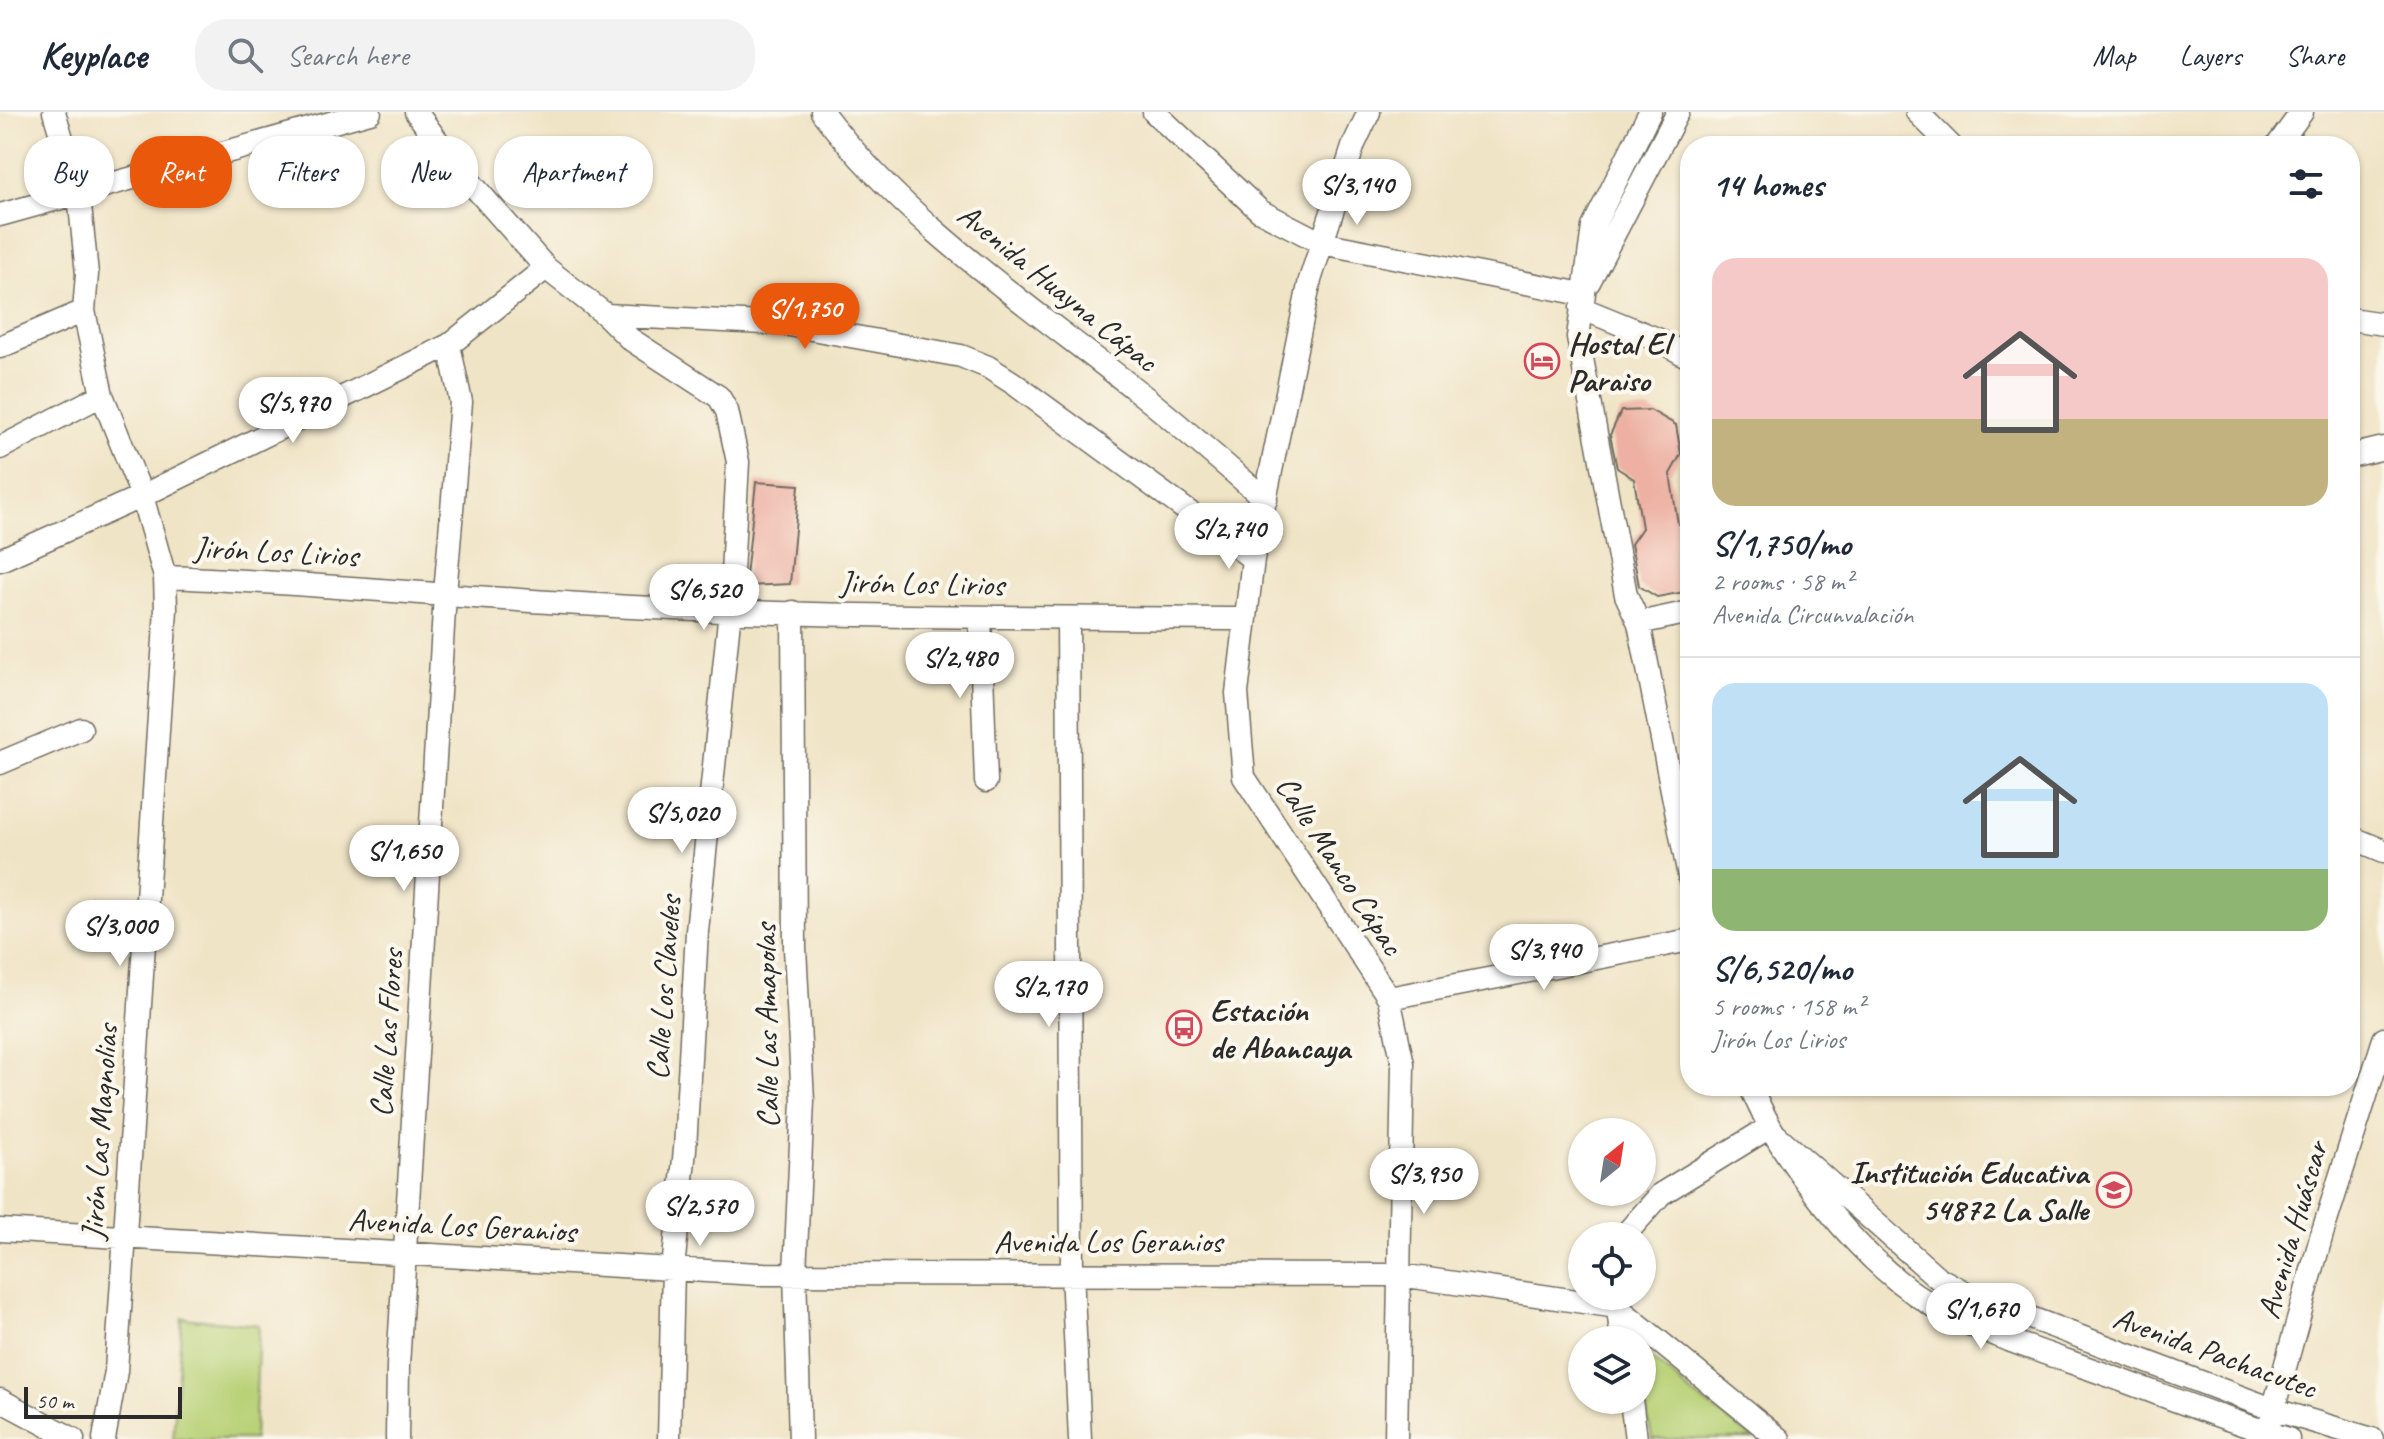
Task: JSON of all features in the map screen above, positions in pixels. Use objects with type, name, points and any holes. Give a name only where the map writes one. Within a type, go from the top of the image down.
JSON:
[{"type":"street","name":"Jirón Las Magnolias","points":[[54,112],[61,136]]},
{"type":"street","points":[[114,185],[370,112]]},
{"type":"street","name":"Calle Los Claveles","points":[[416,112],[455,165],[546,268],[606,315],[630,339],[719,397],[727,411],[738,462],[730,610],[697,931],[685,1149],[673,1269],[669,1439]]},
{"type":"street","name":"Avenida Huayna Cápac","points":[[822,112],[857,159],[978,269],[1138,391],[1266,500]]},
{"type":"street","points":[[1154,112],[1260,211],[1322,243],[1581,301],[1680,352]]},
{"type":"street","name":"Calle Manco Cápac","points":[[1369,112],[1354,144],[1310,280],[1253,559],[1237,693],[1244,777],[1389,998]]},
{"type":"street","points":[[1650,112],[1593,227],[1578,337],[1626,595],[1639,623],[1680,830]]},
{"type":"street","points":[[1581,301],[1678,112]]},
{"type":"street","points":[[1917,112],[1941,136]]},
{"type":"street","points":[[2284,136],[2302,112]]},
{"type":"street","points":[[0,215],[28,208]]},
{"type":"street","name":"Jirón Las Magnolias","points":[[80,208],[87,274],[84,311],[102,395],[142,496],[165,577],[166,609],[116,1371],[104,1439]]},
{"type":"street","points":[[0,560],[142,496],[449,345],[546,268]]},
{"type":"street","points":[[0,347],[84,311]]},
{"type":"street","points":[[606,315],[784,324],[961,356],[988,367],[1013,383],[1253,559]]},
{"type":"street","points":[[2360,320],[2384,324]]},
{"type":"street","name":"Calle Las Flores","points":[[397,1439],[398,1366],[445,594],[461,402],[449,345]]},
{"type":"street","points":[[0,448],[102,395]]},
{"type":"street","points":[[2360,454],[2384,448]]},
{"type":"street","name":"Jirón Los Lirios","points":[[165,577],[582,605],[980,617],[1246,619]]},
{"type":"street","name":"Calle Las Amapolas","points":[[793,612],[795,948],[803,1101],[795,1273],[800,1439]]},
{"type":"street","points":[[1639,623],[1680,614]]},
{"type":"street","points":[[980,617],[986,781]]},
{"type":"street","points":[[1068,618],[1072,1272],[1080,1439]]},
{"type":"street","points":[[0,763],[81,729]]},
{"type":"street","points":[[2360,841],[2384,851]]},
{"type":"street","points":[[1396,1439],[1403,1064],[1389,998],[1680,942]]},
{"type":"street","name":"Avenida Huáscar","points":[[2265,1436],[2275,1410],[2322,1234],[2384,1039]]},
{"type":"street","name":"Avenida Pachacutec","points":[[1754,1096],[1768,1128],[1817,1197],[1897,1280],[1931,1305],[2040,1351],[2265,1436],[2288,1439]]},
{"type":"street","points":[[1636,1222],[1661,1194],[1768,1128]]},
{"type":"street","name":"Avenida Pachacutec","points":[[1768,1128],[1938,1278],[2028,1319],[2275,1410],[2372,1439]]},
{"type":"street","name":"Avenida Los Geranios","points":[[0,1230],[673,1269],[795,1273],[1400,1275],[1568,1296]]},
{"type":"street","points":[[1627,1310],[1779,1439]]},
{"type":"street","points":[[0,1400],[73,1439]]},
{"type":"street","points":[[1633,1414],[1636,1439]]},
{"type":"green space","points":[[182,1318],[259,1325],[254,1439],[173,1439]]},
{"type":"green space","points":[[1656,1362],[1690,1392],[1754,1439],[1652,1439],[1647,1414],[1656,1414]]},
{"type":"building","points":[[1650,410],[1676,425],[1680,456],[1670,474],[1680,524],[1680,593],[1657,597],[1639,586],[1631,544],[1642,528],[1634,479],[1617,468],[1610,435],[1621,411]]},
{"type":"building","points":[[756,482],[799,485],[790,584],[745,586]]},
{"type":"place","name":"Hostal El Paraiso","points":[[1542,361]]},
{"type":"place","name":"Estación de Abancaya","points":[[1184,1028]]},
{"type":"place","name":"Institución Educativa 54872 La Salle","points":[[2114,1190]]}]
